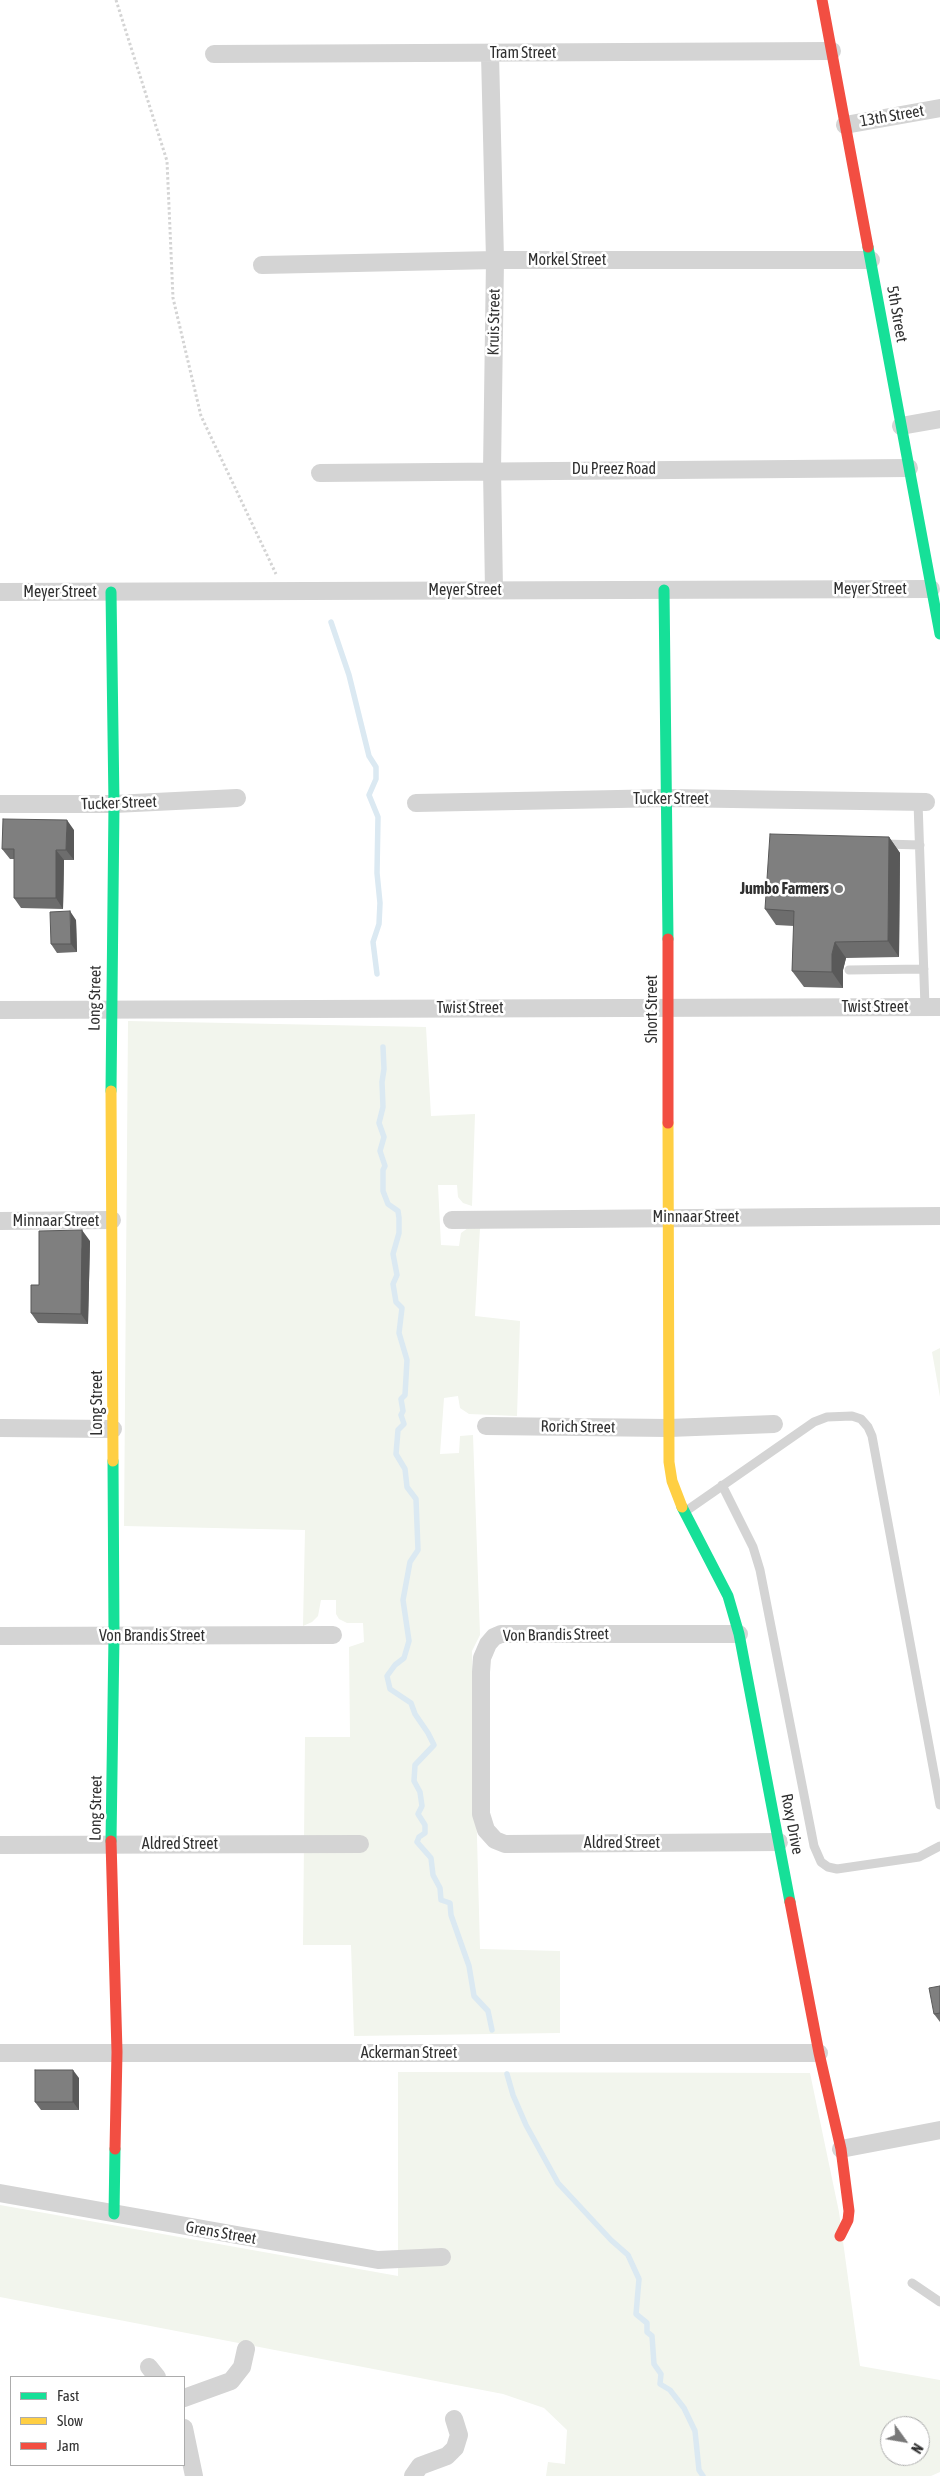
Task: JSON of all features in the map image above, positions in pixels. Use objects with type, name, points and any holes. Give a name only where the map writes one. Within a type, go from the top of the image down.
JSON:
[{"type":"street","name":"5th Street","points":[[822,0],[940,634]]},
{"type":"street","name":"Tram Street","points":[[214,54],[832,51]]},
{"type":"street","name":"Kruis Street","points":[[490,54],[495,260],[492,470],[494,590]]},
{"type":"street","name":"13th Street","points":[[845,125],[940,108]]},
{"type":"street","name":"Morkel Street","points":[[262,265],[495,260],[871,260]]},
{"type":"street","points":[[901,426],[940,419]]},
{"type":"street","name":"Du Preez Road","points":[[320,472],[909,468]]},
{"type":"street","name":"Meyer Street","points":[[0,592],[931,589]]},
{"type":"street","name":"Short Street","points":[[664,590],[668,798],[669,1428]]},
{"type":"street","name":"Long Street","points":[[111,592],[114,804],[110,1010],[114,1429],[111,1844],[117,2052],[114,2214]]},
{"type":"street","name":"Tucker Street","points":[[0,804],[114,804],[238,798]]},
{"type":"street","name":"Tucker Street","points":[[416,803],[668,798],[922,802]]},
{"type":"street","name":"Twist Street","points":[[0,1010],[932,1007]]},
{"type":"street","name":"Minnaar Street","points":[[452,1220],[940,1216]]},
{"type":"street","name":"Minnaar Street","points":[[0,1221],[112,1220]]},
{"type":"street","name":"Rorich Street","points":[[486,1426],[669,1428],[774,1424]]},
{"type":"street","points":[[0,1428],[114,1429]]},
{"type":"street","name":"Roxy Drive","points":[[669,1428],[672,1481],[728,1596],[739,1634],[818,2054],[841,2148],[849,2216],[840,2236]]},
{"type":"street","name":"Von Brandis Street","points":[[481,1814],[482,1658],[488,1644],[494,1637],[501,1634],[739,1634]]},
{"type":"street","name":"Von Brandis Street","points":[[0,1636],[334,1635]]},
{"type":"street","name":"Aldred Street","points":[[481,1814],[486,1830],[495,1840],[505,1844],[779,1842]]},
{"type":"street","name":"Aldred Street","points":[[0,1845],[360,1844]]},
{"type":"street","name":"Ackerman Street","points":[[0,2053],[818,2054]]},
{"type":"street","points":[[841,2148],[940,2130]]},
{"type":"street","name":"Grens Street","points":[[0,2193],[378,2260],[442,2257]]},
{"type":"street","points":[[185,2398],[231,2381],[242,2367],[246,2349]]},
{"type":"street","points":[[413,2476],[420,2466],[447,2456],[455,2448],[460,2434],[454,2420]]},
{"type":"street","points":[[185,2433],[194,2476]]},
{"type":"lane","points":[[922,802],[920,845],[924,969],[932,1007]]},
{"type":"lane","points":[[871,844],[920,845]]},
{"type":"lane","points":[[849,970],[924,969]]},
{"type":"lane","points":[[686,1511],[800,1431],[828,1417],[852,1416],[861,1419],[868,1426],[874,1446],[940,1804]]},
{"type":"lane","points":[[722,1485],[753,1547],[760,1570],[816,1854],[828,1867],[838,1869],[919,1857],[940,1846]]},
{"type":"lane","points":[[912,2283],[940,2302]]},
{"type":"path","points":[[116,0],[167,161],[172,298],[201,416],[284,591]]},
{"type":"shaded area","points":[[128,1021],[426,1027],[431,1116],[475,1114],[472,1206],[463,1203],[458,1197],[457,1185],[438,1185],[441,1245],[459,1246],[461,1233],[468,1228],[480,1228],[475,1316],[520,1321],[517,1416],[469,1414],[460,1408],[458,1396],[444,1398],[440,1454],[459,1453],[460,1436],[473,1435],[480,1635],[472,1651],[480,1949],[560,1951],[560,2033],[354,2036],[351,1945],[303,1945],[305,1737],[350,1737],[349,1647],[364,1642],[363,1623],[347,1623],[339,1619],[336,1614],[336,1600],[321,1600],[318,1616],[312,1622],[303,1626],[305,1530],[124,1526]]},
{"type":"shaded area","points":[[940,1348],[940,1397],[932,1352]]},
{"type":"shaded area","points":[[398,2072],[810,2073],[839,2212],[860,2366],[940,2380],[940,2472],[931,2476],[546,2476],[548,2462],[565,2464],[567,2430],[544,2408],[503,2394],[0,2297],[0,2205],[398,2276]]},
{"type":"building","points":[[3,819],[67,820],[66,850],[56,850],[56,898],[14,898],[14,849],[2,849]]},
{"type":"building","name":"Jumbo Farmers","points":[[770,834],[889,837],[888,941],[835,942],[832,954],[832,972],[792,971],[794,911],[765,909]]},
{"type":"building","points":[[70,911],[71,944],[51,944],[50,912]]},
{"type":"building","points":[[82,1230],[81,1314],[31,1313],[31,1285],[39,1285],[39,1231]]},
{"type":"building","points":[[940,1986],[940,2013],[934,2014],[929,1988]]},
{"type":"building","points":[[35,2070],[73,2070],[73,2102],[35,2102]]},
{"type":"waterway","points":[[331,622],[349,675],[369,756],[376,767],[376,779],[369,795],[378,817],[377,873],[380,903],[379,924],[373,942],[377,974]]},
{"type":"waterway","points":[[383,1047],[383,1107],[379,1123],[384,1137],[380,1151],[385,1166],[383,1170],[383,1191],[388,1204],[398,1211],[399,1218],[399,1233],[393,1254],[397,1275],[393,1284],[396,1302],[402,1308],[399,1333],[407,1360],[405,1395],[401,1399],[403,1411],[401,1415],[404,1424],[398,1430],[396,1454],[405,1469],[407,1487],[416,1499],[418,1550],[410,1562],[403,1600],[409,1641],[404,1658],[395,1665],[387,1676],[390,1689],[411,1703],[415,1714],[434,1745],[415,1765],[414,1781],[420,1792],[422,1806],[418,1814],[425,1825],[425,1833],[419,1837],[417,1842],[431,1858],[433,1875],[440,1888],[441,1900],[450,1903],[451,1915],[469,1966],[474,1996],[488,2011],[492,2030]]},
{"type":"waterway","points":[[507,2074],[513,2095],[526,2125],[558,2183],[611,2240],[628,2255],[639,2279],[636,2314],[647,2323],[647,2332],[652,2336],[654,2364],[661,2374],[660,2384],[670,2390],[684,2408],[695,2431],[699,2470],[703,2476]]},
{"type":"traffic: fast","points":[[868,247],[940,634]]},
{"type":"traffic: fast","points":[[664,590],[668,939]]},
{"type":"traffic: fast","points":[[111,592],[114,804],[111,1091]]},
{"type":"traffic: fast","points":[[111,1841],[114,1636],[113,1461]]},
{"type":"traffic: fast","points":[[682,1507],[728,1596],[739,1634],[790,1902]]},
{"type":"traffic: fast","points":[[114,2214],[115,2149]]},
{"type":"traffic: slow","points":[[111,1091],[113,1461]]},
{"type":"traffic: slow","points":[[668,1123],[669,1462],[672,1481],[682,1507]]},
{"type":"traffic: jam","points":[[822,0],[868,247]]},
{"type":"traffic: jam","points":[[668,939],[668,1123]]},
{"type":"traffic: jam","points":[[111,1841],[117,2052],[115,2149]]},
{"type":"traffic: jam","points":[[790,1902],[819,2053],[841,2149],[849,2211],[848,2220],[840,2236]]},
{"type":"place","name":"Jumbo Farmers","points":[[839,889]]}]
